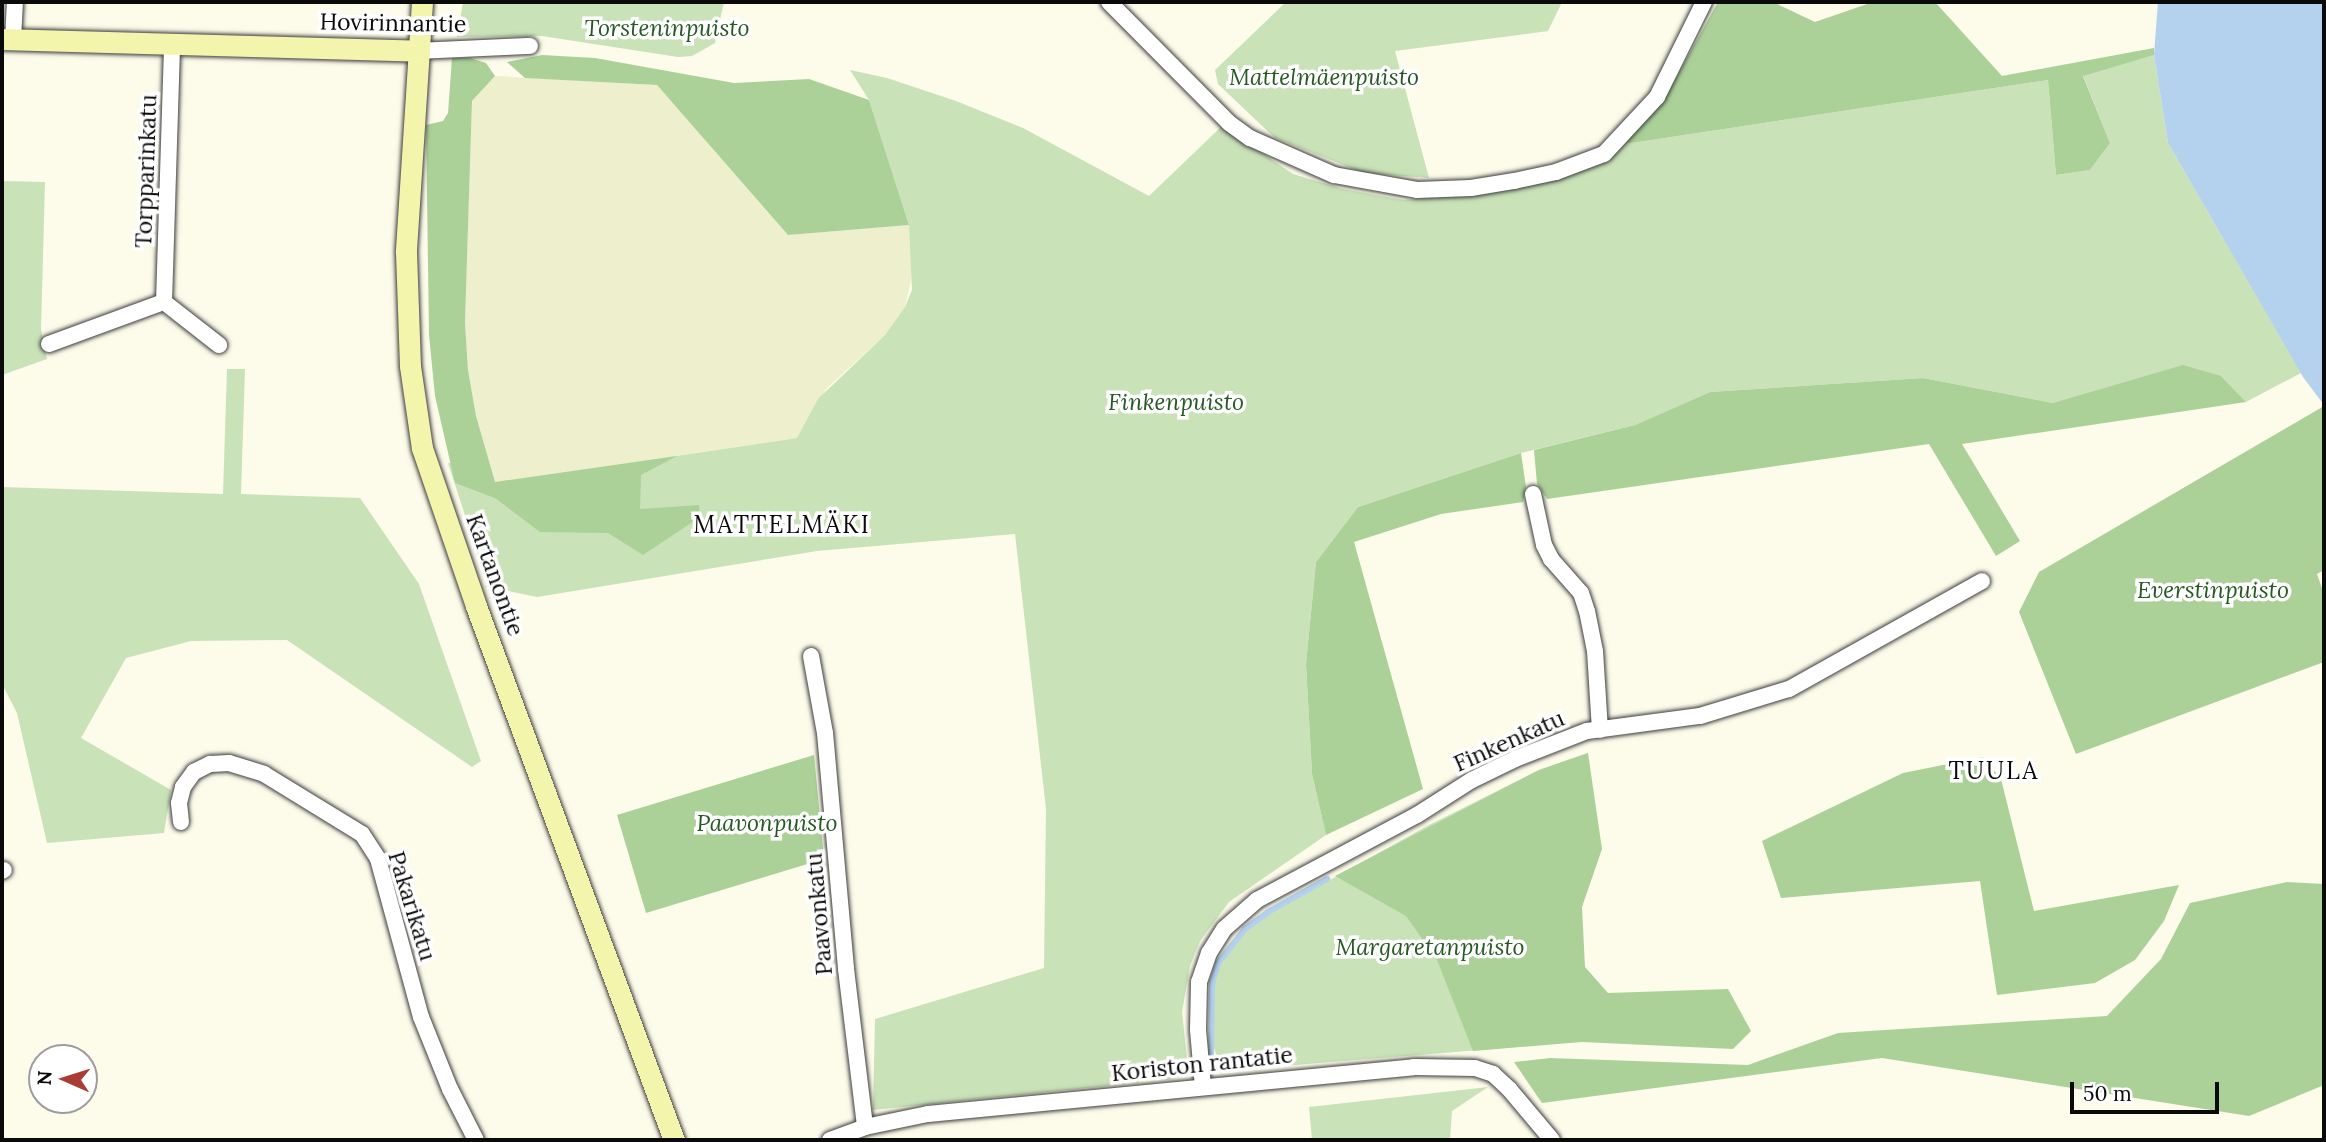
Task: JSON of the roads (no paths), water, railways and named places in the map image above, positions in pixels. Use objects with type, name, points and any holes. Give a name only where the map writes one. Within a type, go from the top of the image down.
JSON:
[{"type":"street","points":[[7,39],[15,2]]},
{"type":"street","name":"Kartanontie","points":[[422,2],[406,252],[410,366],[422,448],[476,606],[507,683],[674,1140]]},
{"type":"street","points":[[1109,2],[1229,123],[1250,138],[1334,175],[1417,190],[1471,188],[1514,181],[1556,172],[1604,154],[1657,97],[1704,2]]},
{"type":"street","name":"Hovirinnantie","points":[[7,39],[419,51],[530,46]]},
{"type":"street","name":"Torpparinkatu","points":[[164,302],[172,43]]},
{"type":"street","points":[[49,344],[164,302],[219,345]]},
{"type":"street","points":[[1533,495],[1547,552],[1581,593],[1587,611],[1595,651],[1600,730]]},
{"type":"street","name":"Finkenkatu","points":[[1203,1087],[1198,1030],[1199,982],[1209,953],[1237,915],[1280,886],[1417,815],[1472,780],[1567,739],[1600,730],[1700,716],[1790,689],[1982,581]]},
{"type":"street","name":"Paavonkatu","points":[[811,656],[825,733],[846,969],[865,1127]]},
{"type":"street","name":"Pakarikatu","points":[[181,822],[179,803],[183,787],[194,772],[210,764],[229,763],[264,774],[362,834],[378,859],[421,1017],[450,1089],[475,1140]]},
{"type":"street","name":"Koriston rantatie","points":[[830,1140],[865,1127],[928,1114],[1365,1070],[1475,1068],[1493,1074],[1552,1140]]},
{"type":"water","points":[[2158,2],[2324,2],[2324,405],[2303,377],[2168,143],[2154,55]]},
{"type":"waterway","points":[[1211,1057],[1212,983],[1218,963],[1245,929],[1268,912],[1327,879]]},
{"type":"district","name":"MATTELMÄKI","points":[[782,525]]},
{"type":"district","name":"TUULA","points":[[1994,771]]},
{"type":"park label","name":"Torsteninpuisto","points":[[667,28]]},
{"type":"park label","name":"Mattelmäenpuisto","points":[[1324,77]]},
{"type":"park label","name":"Finkenpuisto","points":[[1176,402]]},
{"type":"park label","name":"Everstinpuisto","points":[[2213,590]]},
{"type":"park label","name":"Paavonpuisto","points":[[767,823]]},
{"type":"park label","name":"Margaretanpuisto","points":[[1430,947]]}]
